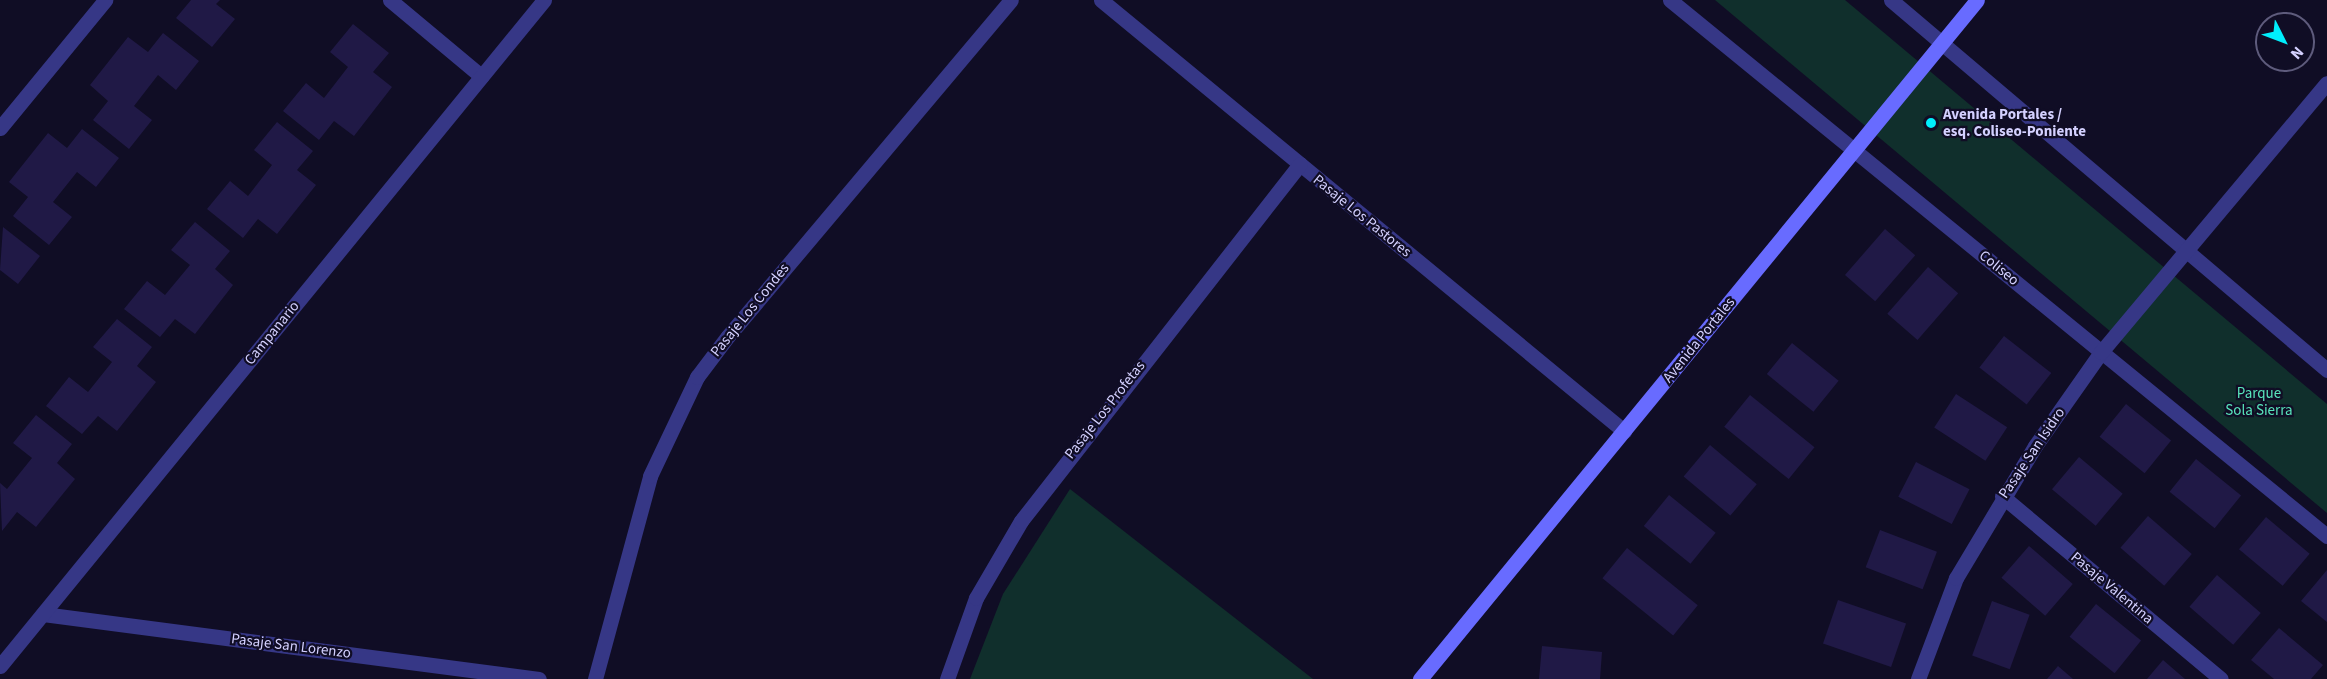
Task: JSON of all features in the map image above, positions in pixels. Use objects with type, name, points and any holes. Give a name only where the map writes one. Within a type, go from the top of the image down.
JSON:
[{"type":"main road","name":"Avenida Portales","points":[[1420,679],[1977,0]]},
{"type":"street","points":[[0,128],[105,0]]},
{"type":"street","points":[[390,0],[481,76]]},
{"type":"street","name":"Campanario","points":[[0,666],[544,0]]},
{"type":"street","name":"Pasaje Los Condes","points":[[595,679],[650,476],[697,377],[728,336],[1011,0]]},
{"type":"street","name":"Pasaje Los Pastores","points":[[1101,0],[1624,431]]},
{"type":"street","name":"Coliseo","points":[[1670,0],[2327,536]]},
{"type":"street","points":[[1892,0],[2327,370]]},
{"type":"street","name":"Pasaje San Isidro","points":[[1918,679],[1956,578],[2002,496],[2101,352],[2185,249],[2327,83]]},
{"type":"street","name":"Pasaje Los Profetas","points":[[947,679],[976,598],[1021,521],[1300,164]]},
{"type":"street","name":"Pasaje Valentina","points":[[2002,496],[2221,679]]},
{"type":"street","name":"Pasaje San Lorenzo","points":[[43,614],[539,679]]},
{"type":"green space","name":"Parque Sola Sierra","points":[[1715,0],[1845,0],[2327,404],[2327,513]]},
{"type":"green space","points":[[1070,489],[1313,679],[970,679],[1003,594]]},
{"type":"building","points":[[191,0],[220,0],[216,4],[235,19],[212,47],[176,18]]},
{"type":"building","points":[[353,24],[389,53],[373,72],[392,87],[354,136],[334,121],[319,140],[283,111],[306,83],[324,98],[348,67],[330,52]]},
{"type":"building","points":[[163,33],[199,61],[176,90],[158,75],[134,106],[152,120],[129,149],[93,120],[108,101],[90,85],[128,37],[148,52]]},
{"type":"building","points":[[277,122],[313,151],[297,170],[316,185],[277,234],[258,219],[243,238],[207,209],[230,181],[248,196],[272,165],[254,150]]},
{"type":"building","points":[[82,129],[119,158],[96,187],[77,172],[53,202],[72,217],[49,245],[13,216],[28,197],[9,182],[48,133],[67,148]]},
{"type":"building","points":[[195,222],[230,251],[215,269],[233,285],[195,334],[175,319],[160,337],[124,309],[147,281],[165,295],[190,265],[171,250]]},
{"type":"building","points":[[3,227],[40,256],[18,284],[0,270]]},
{"type":"building","points":[[1885,229],[1915,255],[1875,301],[1845,275]]},
{"type":"building","points":[[1928,267],[1958,293],[1918,340],[1887,314]]},
{"type":"building","points":[[117,319],[152,347],[137,366],[156,382],[117,431],[98,416],[82,434],[46,406],[69,377],[88,392],[112,362],[93,347]]},
{"type":"building","points":[[2004,336],[2051,373],[2027,404],[1979,368]]},
{"type":"building","points":[[1792,343],[1839,381],[1813,412],[1767,374]]},
{"type":"building","points":[[1956,394],[2007,427],[1985,461],[1934,428]]},
{"type":"building","points":[[1750,395],[1815,447],[1789,479],[1724,427]]},
{"type":"building","points":[[2126,404],[2171,441],[2145,473],[2100,437]]},
{"type":"building","points":[[36,415],[72,444],[57,463],[75,479],[36,527],[17,512],[2,531],[0,483],[7,489],[32,458],[13,443]]},
{"type":"building","points":[[1710,445],[1757,484],[1730,516],[1684,476]]},
{"type":"building","points":[[2079,457],[2123,494],[2096,526],[2052,489]]},
{"type":"building","points":[[2196,459],[2241,496],[2215,528],[2170,492]]},
{"type":"building","points":[[1916,462],[1969,489],[1952,524],[1898,497]]},
{"type":"building","points":[[1669,495],[1716,533],[1690,564],[1644,526]]},
{"type":"building","points":[[2148,516],[2192,554],[2164,586],[2120,548]]},
{"type":"building","points":[[2266,517],[2310,554],[2283,586],[2239,549]]},
{"type":"building","points":[[1880,530],[1937,552],[1923,589],[1866,567]]},
{"type":"building","points":[[2029,546],[2073,584],[2045,616],[2001,578]]},
{"type":"building","points":[[1627,548],[1698,605],[1673,636],[1602,578]]},
{"type":"building","points":[[2327,570],[2327,622],[2301,601]]},
{"type":"building","points":[[2217,575],[2261,613],[2233,645],[2189,607]]},
{"type":"building","points":[[1838,600],[1906,623],[1891,667],[1823,643]]},
{"type":"building","points":[[1992,601],[2030,615],[2010,669],[1972,656]]},
{"type":"building","points":[[2096,604],[2141,641],[2115,673],[2070,637]]},
{"type":"building","points":[[2279,628],[2323,665],[2311,679],[2274,679],[2251,660]]},
{"type":"building","points":[[1542,646],[1602,652],[1600,679],[1539,679]]},
{"type":"building","points":[[2163,660],[2185,679],[2147,679]]},
{"type":"building","points":[[2058,666],[2073,679],[2047,679]]},
{"type":"place","name":"Avenida Portales / esq. Coliseo-Poniente","points":[[1931,123]]}]
